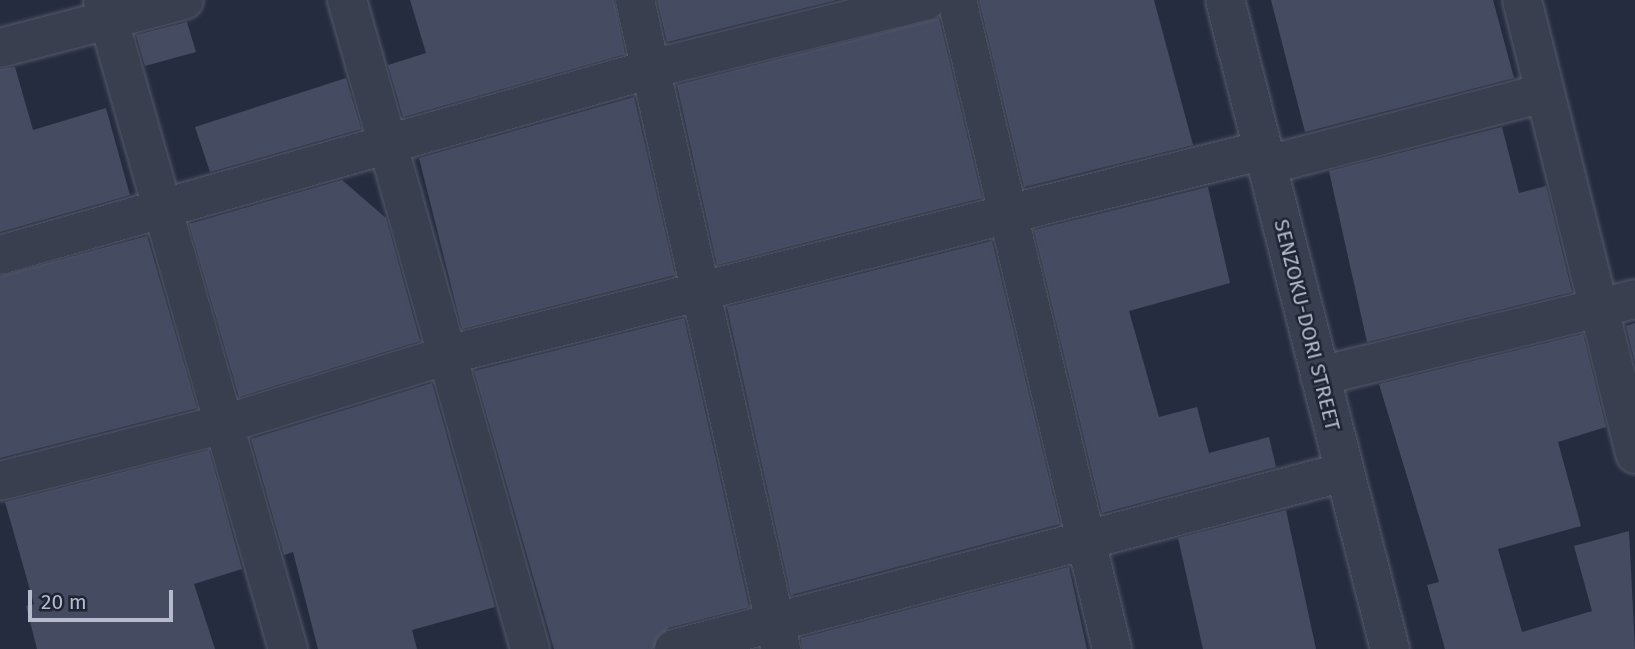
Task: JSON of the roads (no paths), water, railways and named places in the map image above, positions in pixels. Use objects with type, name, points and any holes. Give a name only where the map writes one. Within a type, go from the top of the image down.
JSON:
[{"type":"street","points":[[0,48],[106,10],[184,0]]},
{"type":"street","points":[[346,0],[451,354],[530,649]]},
{"type":"street","points":[[635,0],[778,636]]},
{"type":"street","points":[[0,255],[651,69],[927,0]]},
{"type":"street","points":[[957,0],[1112,649]]},
{"type":"street","name":"SENZOKU-DORI STREET","points":[[1225,0],[1390,649]]},
{"type":"street","points":[[1521,0],[1544,93],[1618,303],[1635,454]]},
{"type":"street","points":[[106,10],[288,649]]},
{"type":"street","points":[[0,481],[224,424],[451,354],[702,294],[1009,215],[1544,93]]},
{"type":"street","points":[[1320,376],[1618,303]]},
{"type":"street","points":[[674,649],[778,636],[1087,540],[1344,472]]}]
